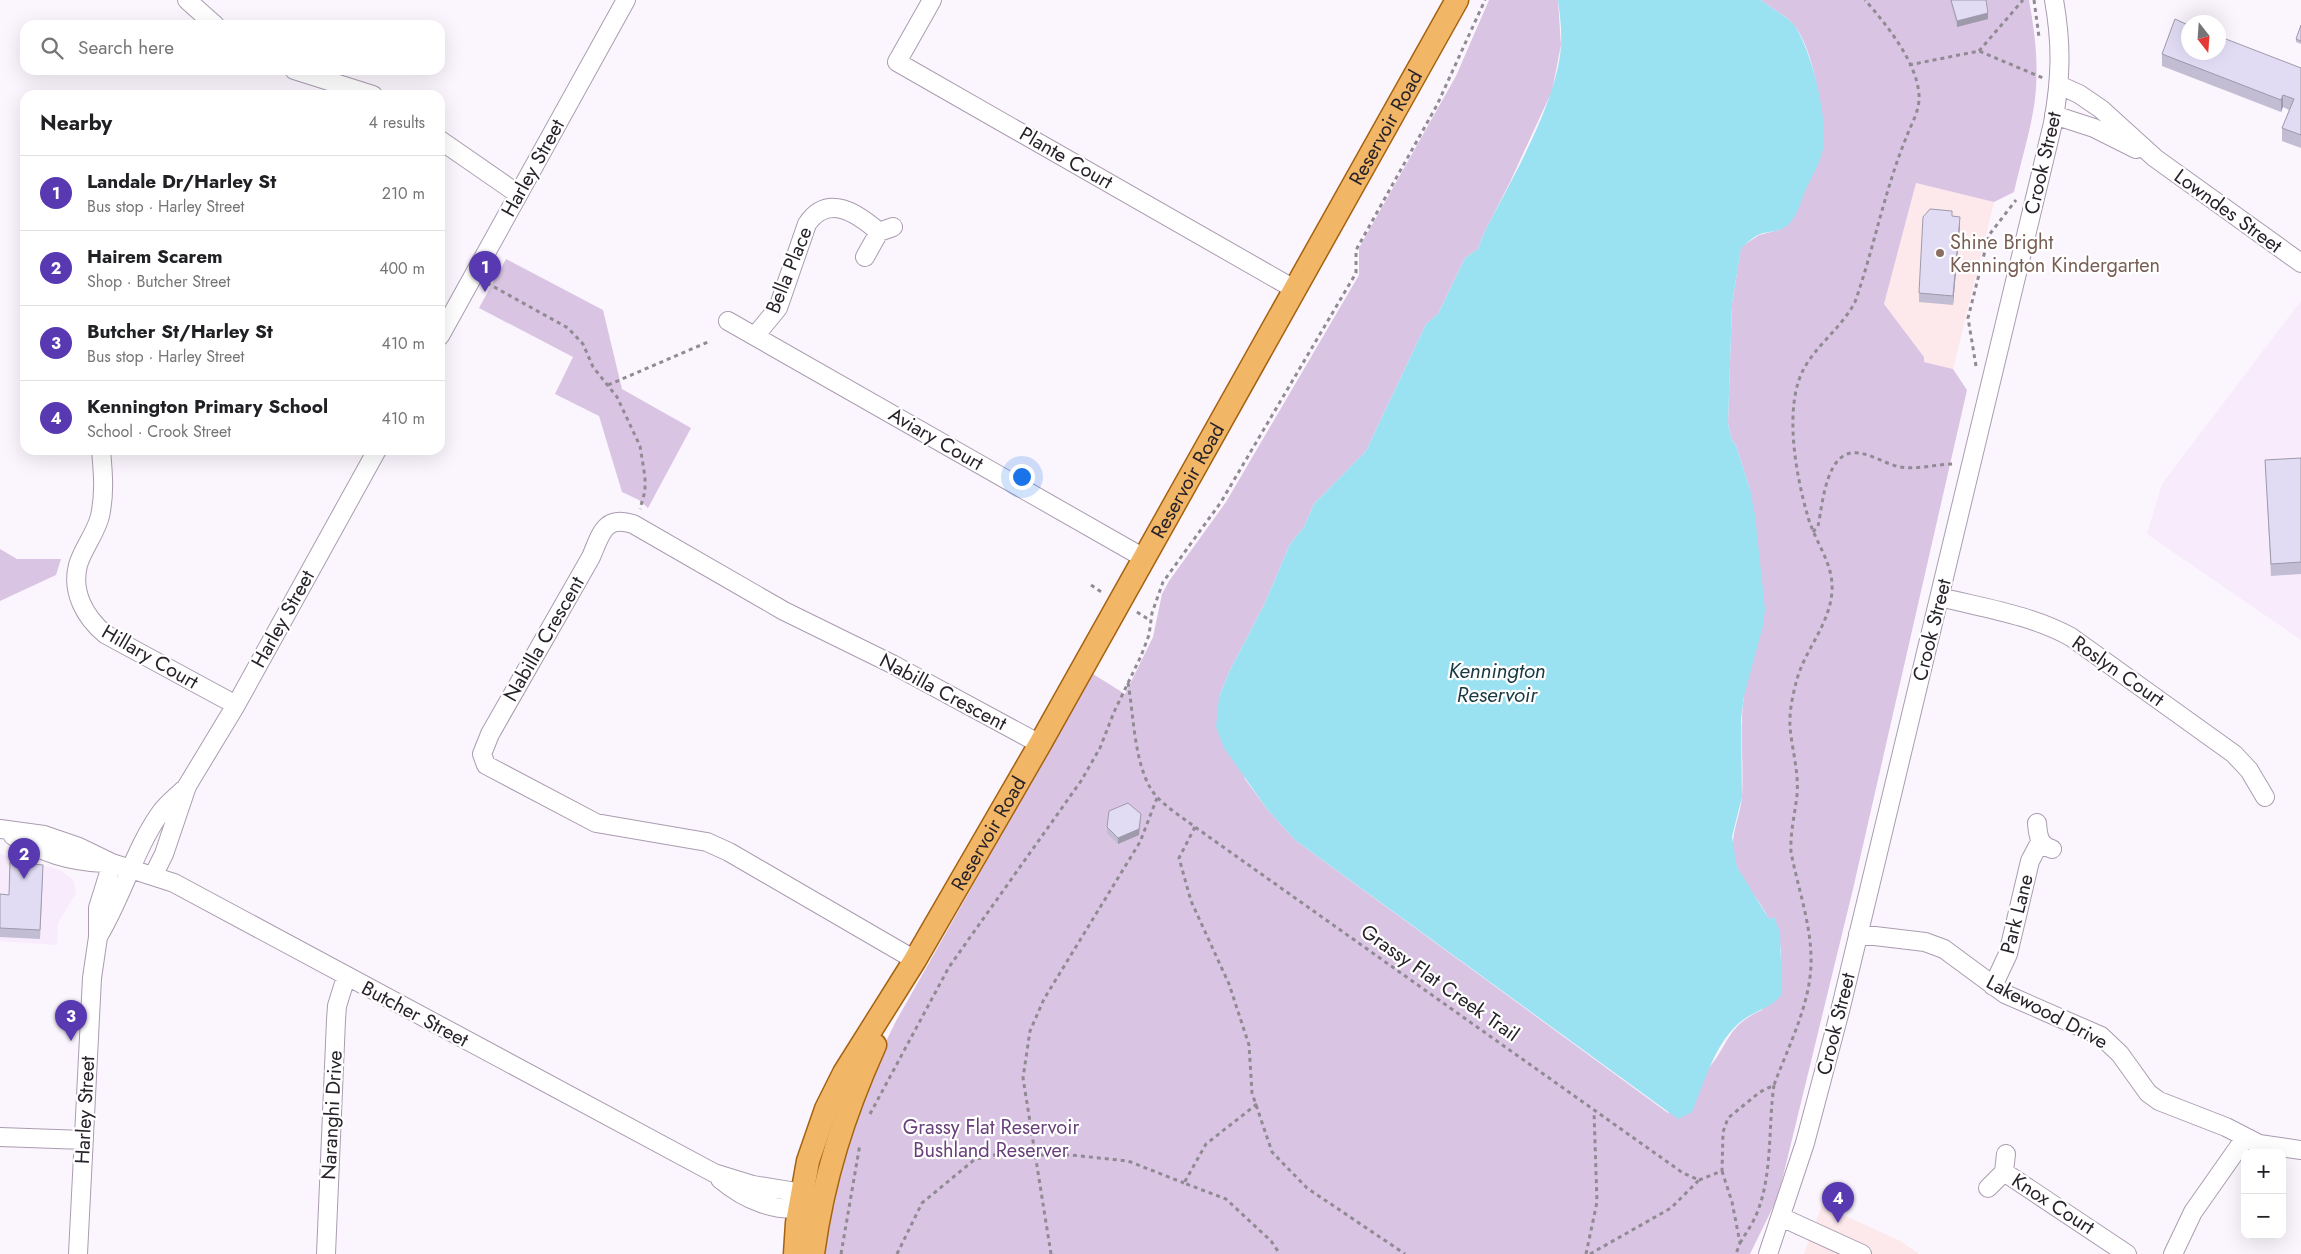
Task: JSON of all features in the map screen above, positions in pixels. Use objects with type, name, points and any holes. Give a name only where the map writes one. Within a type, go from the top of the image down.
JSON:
[{"type":"main road","name":"Reservoir Road","points":[[795,1254],[807,1203],[831,1158],[847,1111],[915,960],[1040,744],[1457,0]]},
{"type":"main road","name":"Reservoir Road","points":[[807,1203],[813,1254]]},
{"type":"street","points":[[187,0],[209,20]]},
{"type":"street","name":"Harley Street","points":[[445,327],[626,0]]},
{"type":"street","name":"Plante Court","points":[[932,0],[896,62],[1296,290]]},
{"type":"street","name":"Crook Street","points":[[1768,1254],[1805,1143],[1858,934],[1972,466],[2054,115],[2059,85],[2059,32],[2054,0]]},
{"type":"street","points":[[310,75],[357,90]]},
{"type":"street","name":"Lowndes Street","points":[[2059,85],[2079,94],[2101,109],[2154,158],[2301,263]]},
{"type":"street","name":"Lowndes Street","points":[[2054,115],[2094,128],[2154,158]]},
{"type":"street","points":[[445,143],[518,194]]},
{"type":"street","name":"Bella Place","points":[[755,336],[778,308],[807,224],[813,215],[829,206],[838,207],[870,225],[886,230],[865,257]]},
{"type":"street","name":"Aviary Court","points":[[728,321],[1144,558]]},
{"type":"street","name":"Hillary Court","points":[[101,455],[104,498],[99,518],[78,566],[78,597],[84,610],[93,624],[105,634],[236,705]]},
{"type":"street","name":"Harley Street","points":[[153,876],[164,854],[187,786],[236,705],[374,455]]},
{"type":"street","name":"Nabilla Crescent","points":[[915,960],[729,852],[707,842],[596,824],[512,778],[490,769],[482,760],[482,754],[490,734],[591,557],[602,532],[607,525],[614,521],[633,524],[784,611],[892,664],[1040,744]]},
{"type":"street","name":"Roslyn Court","points":[[1940,597],[2032,620],[2053,627],[2071,637],[2234,754],[2249,770],[2264,796]]},
{"type":"street","name":"Harley Street","points":[[98,937],[111,915],[131,870],[162,812],[187,786]]},
{"type":"street","name":"Park Lane","points":[[1993,986],[2008,954],[2030,861],[2046,845],[2037,823]]},
{"type":"street","name":"Butcher Street","points":[[2,830],[38,849],[76,861],[112,864],[174,883],[714,1174],[737,1193],[768,1205],[807,1203]]},
{"type":"street","name":"Harley Street","points":[[78,1254],[92,978],[98,937],[98,908],[112,864]]},
{"type":"street","name":"Lakewood Drive","points":[[1858,934],[1935,945],[1944,949],[1993,986],[2019,1002],[2087,1028],[2101,1036],[2120,1054],[2148,1093],[2159,1101],[2226,1127],[2245,1138],[2276,1148],[2301,1150]]},
{"type":"street","name":"Naranghi Drive","points":[[326,1254],[336,1015],[341,990],[346,977]]},
{"type":"street","points":[[0,1137],[84,1140]]},
{"type":"street","points":[[2173,1254],[2193,1212],[2245,1138]]},
{"type":"street","name":"Knox Court","points":[[1988,1188],[2004,1172],[2006,1154]]},
{"type":"street","name":"Knox Court","points":[[2004,1172],[2127,1254]]},
{"type":"street","points":[[1781,1217],[1862,1254]]},
{"type":"path","points":[[868,1118],[949,967],[1082,781],[1100,748],[1149,635],[1152,613],[1163,582],[1221,502],[1356,273],[1356,250],[1437,105],[1485,0]]},
{"type":"path","points":[[1736,1254],[1758,1212],[1762,1197],[1768,1162],[1774,1085],[1800,1015],[1808,987],[1811,966],[1809,933],[1790,841],[1797,794],[1790,726],[1792,699],[1798,676],[1825,620],[1831,601],[1832,579],[1830,568],[1813,533],[1797,472],[1793,419],[1795,398],[1806,364],[1846,319],[1861,284],[1891,174],[1918,110],[1919,95],[1909,65],[1892,34],[1865,0]]},
{"type":"path","points":[[1979,51],[2023,0]]},
{"type":"path","points":[[2034,0],[2040,39]]},
{"type":"path","points":[[1909,65],[1979,51],[2059,85]]},
{"type":"path","points":[[2041,87],[2042,69]]},
{"type":"path","points":[[1976,369],[1968,318],[1989,235],[2017,198]]},
{"type":"path","points":[[473,276],[568,328],[577,336],[593,367],[617,398],[640,446],[645,490],[641,508],[633,524]]},
{"type":"path","points":[[608,385],[708,342]]},
{"type":"path","points":[[1813,533],[1818,526],[1828,474],[1844,455],[1850,453],[1865,454],[1902,467],[1953,464],[1972,466]]},
{"type":"path","points":[[1953,464],[1955,454]]},
{"type":"path","name":"Grassy Flat Creek Trail","points":[[1128,682],[1139,754],[1147,781],[1157,798],[1683,1174],[1699,1180]]},
{"type":"path","points":[[1050,1254],[1023,1078],[1030,1032],[1044,999],[1140,842],[1157,798]]},
{"type":"path","points":[[1195,827],[1179,858],[1191,901],[1229,984],[1249,1045],[1252,1093],[1272,1152],[1307,1188],[1405,1254]]},
{"type":"path","points":[[1740,1244],[1732,1202],[1722,1171],[1723,1140],[1728,1118],[1760,1092],[1774,1085]]},
{"type":"path","points":[[1184,1183],[1206,1144],[1257,1104]]},
{"type":"path","points":[[1586,1254],[1597,1202],[1594,1111]]},
{"type":"path","points":[[841,1254],[860,1143]]},
{"type":"path","points":[[897,1254],[922,1203],[974,1160],[990,1155],[1070,1155],[1128,1161],[1226,1199],[1271,1241],[1280,1254]]},
{"type":"path","points":[[1590,1254],[1671,1208],[1699,1180],[1722,1171]]},
{"type":"shaded area","name":"Shine Bright Kennington Kindergarten","points":[[1916,183],[1994,202],[1953,369],[1924,362],[1924,357],[1884,304]]},
{"type":"shaded area","points":[[2301,301],[2301,640],[2147,534],[2162,484]]},
{"type":"shaded area","points":[[0,854],[60,870],[74,881],[76,893],[58,923],[57,945],[0,941]]},
{"type":"shaded area","points":[[1822,1205],[1900,1241],[1919,1254],[1804,1254]]},
{"type":"green space","name":"Grassy Flat Reservoir Bushland Reserver","points":[[1489,0],[1558,0],[1561,45],[1552,91],[1478,249],[1465,258],[1438,314],[1426,324],[1366,451],[1314,504],[1304,527],[1290,544],[1264,605],[1229,672],[1219,697],[1245,779],[1267,809],[1295,840],[1668,1113],[1708,1069],[1741,1022],[1762,1010],[1781,969],[1781,950],[1774,917],[1769,920],[1762,906],[1744,881],[1737,867],[1733,848],[1733,839],[1742,796],[1742,721],[1750,489],[1736,446],[1731,438],[1728,423],[1732,304],[1741,247],[1759,235],[1779,230],[1823,149],[1816,81],[1805,45],[1798,31],[1789,20],[1761,0],[2029,0],[2036,49],[2037,74],[2031,122],[2014,192],[1994,202],[1916,183],[1884,304],[1924,357],[1924,362],[1953,369],[1967,390],[1853,889],[1778,1197],[1750,1254],[821,1254],[827,1203],[862,1090],[896,1021],[1093,674],[1125,694],[1153,637],[1162,594],[1169,581],[1226,502],[1359,275],[1359,248],[1456,76]]},
{"type":"green space","points":[[506,259],[603,310],[622,389],[691,428],[648,508],[639,500],[622,492],[599,416],[555,394],[573,357],[479,308]]},
{"type":"green space","points":[[0,549],[17,559],[61,559],[56,575],[0,601]]},
{"type":"water","name":"Kennington Reservoir","points":[[1558,0],[1761,0],[1791,21],[1800,36],[1807,50],[1817,85],[1823,121],[1822,154],[1794,217],[1785,227],[1760,234],[1752,238],[1741,248],[1732,304],[1728,423],[1731,438],[1736,446],[1750,489],[1755,515],[1765,609],[1763,626],[1744,696],[1741,719],[1742,797],[1732,837],[1737,867],[1769,919],[1774,917],[1780,932],[1782,994],[1772,1003],[1743,1020],[1730,1033],[1710,1065],[1692,1112],[1678,1119],[1295,840],[1267,809],[1224,748],[1216,727],[1219,697],[1229,672],[1264,605],[1290,544],[1304,527],[1314,504],[1366,451],[1426,324],[1438,314],[1465,258],[1478,249],[1483,235],[1531,142],[1551,93],[1558,69],[1561,23]]},
{"type":"building","points":[[1951,0],[1986,0],[1988,13],[1957,21]]},
{"type":"building","points":[[2175,19],[2181,22],[2181,60],[2226,60],[2226,39],[2301,68],[2301,135],[2282,128],[2294,99],[2283,95],[2281,100],[2162,54]]},
{"type":"building","points":[[2301,25],[2301,41],[2296,39]]},
{"type":"building","points":[[1930,209],[1952,211],[1952,216],[1960,217],[1953,296],[1919,293],[1923,217]]},
{"type":"building","points":[[2301,458],[2301,562],[2271,564],[2265,460]]},
{"type":"building","points":[[1128,803],[1141,814],[1139,829],[1118,838],[1107,827],[1109,811]]},
{"type":"building","points":[[10,862],[43,865],[40,930],[0,928],[0,894],[9,895]]},
{"type":"place","name":"Shine Bright Kennington Kindergarten","points":[[1940,253]]},
{"type":"place","name":"Landale Dr/Harley St","points":[[485,292]]},
{"type":"place","name":"Hairem Scarem","points":[[24,879]]},
{"type":"place","name":"Butcher St/Harley St","points":[[71,1041]]},
{"type":"place","name":"Kennington Primary School","points":[[1838,1223]]}]
